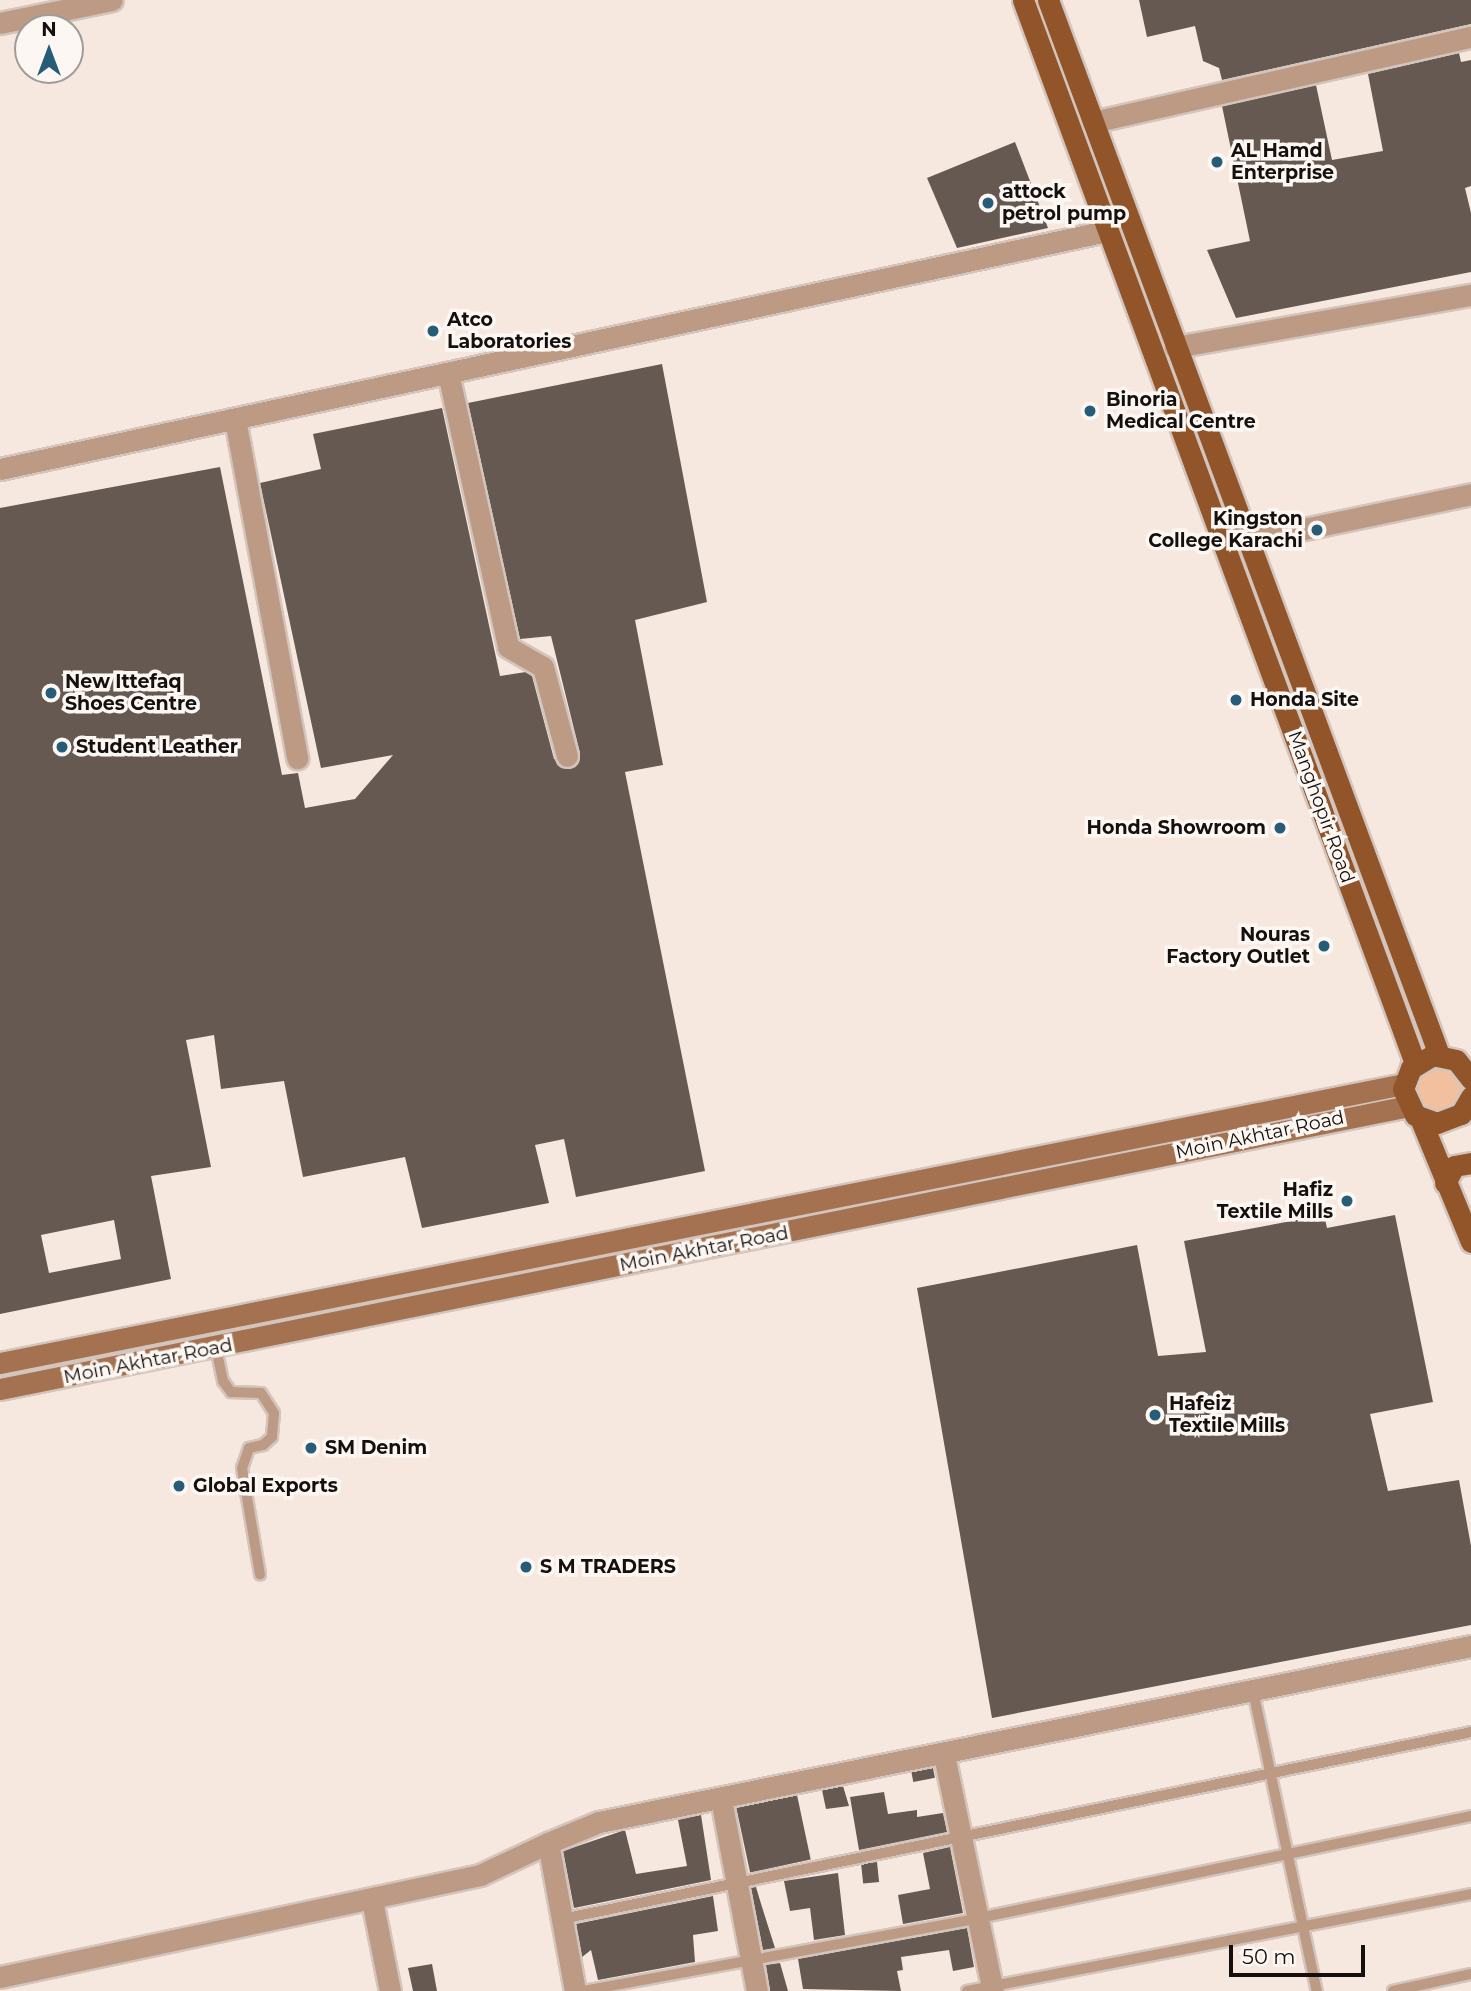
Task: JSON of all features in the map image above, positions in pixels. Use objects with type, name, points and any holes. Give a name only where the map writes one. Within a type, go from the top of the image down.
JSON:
[{"type":"main road","name":"Manghopir Road","points":[[1023,0],[1415,1063]]},
{"type":"main road","points":[[1048,0],[1439,1055],[1469,1071]]},
{"type":"main road","points":[[1439,1055],[1415,1063],[1404,1084],[1471,1242]]},
{"type":"main road","name":"Moin Akhtar Road","points":[[0,1363],[845,1192],[1404,1084]]},
{"type":"main road","points":[[1414,1112],[1446,1122],[1470,1109]]},
{"type":"main road","name":"Moin Akhtar Road","points":[[0,1389],[216,1349],[850,1221],[1414,1112]]},
{"type":"main road","points":[[1445,1183],[1454,1166],[1471,1163]]},
{"type":"main road","points":[[845,1192],[850,1221]]},
{"type":"street","points":[[0,23],[112,0]]},
{"type":"street","points":[[1093,122],[1471,37]]},
{"type":"street","points":[[0,469],[1106,231]]},
{"type":"street","points":[[1175,347],[1471,295]]},
{"type":"street","points":[[448,373],[508,647],[543,667],[567,755]]},
{"type":"street","points":[[235,419],[298,758]]},
{"type":"street","points":[[1247,541],[1471,494]]},
{"type":"street","points":[[0,1977],[480,1875],[599,1822],[944,1755],[1471,1646]]},
{"type":"street","points":[[944,1755],[964,1838],[992,1988]]},
{"type":"street","points":[[721,1798],[757,1991]]},
{"type":"street","points":[[548,1843],[575,1991]]},
{"type":"street","points":[[372,1900],[390,1991]]},
{"type":"lane","points":[[216,1349],[223,1381],[230,1392],[261,1393],[274,1413],[272,1437],[263,1446],[249,1448],[242,1468],[260,1574]]},
{"type":"lane","points":[[1253,1691],[1317,1991]]},
{"type":"lane","points":[[562,1919],[1471,1732]]},
{"type":"lane","points":[[583,1991],[979,1917],[1471,1816]]},
{"type":"lane","points":[[967,1991],[1304,1929],[1471,1894]]},
{"type":"lane","points":[[1393,1991],[1471,1974]]},
{"type":"shaded area","points":[[1438,1066],[1455,1073],[1462,1090],[1455,1107],[1438,1114],[1421,1107],[1414,1090],[1421,1073]]},
{"type":"building","points":[[1139,0],[1471,0],[1471,24],[1222,80],[1219,68],[1203,61],[1195,26],[1147,37]]},
{"type":"building","points":[[1459,53],[1461,62],[1471,60],[1471,186],[1465,188],[1471,213],[1471,272],[1236,318],[1207,250],[1250,241],[1222,106],[1316,85],[1332,160],[1383,151],[1368,74]]},
{"type":"building","name":"attock petrol pump","points":[[1015,142],[1048,228],[957,248],[927,178]]},
{"type":"building","points":[[662,364],[707,602],[635,620],[663,765],[625,772],[705,1171],[576,1197],[564,1139],[535,1145],[549,1203],[422,1228],[405,1157],[303,1177],[284,1081],[221,1089],[214,1035],[186,1040],[211,1167],[151,1176],[171,1279],[0,1314],[0,508],[220,467],[282,775],[298,773],[305,808],[355,799],[393,755],[321,768],[260,483],[321,469],[313,434],[442,408],[500,676],[526,672],[532,676],[554,759],[570,769],[577,765],[580,753],[551,636],[520,639],[468,403]],"holes":[[[114,1220],[121,1259],[49,1273],[41,1235]]]},
{"type":"building","name":"Hafeiz Textile Mills","points":[[1324,1215],[1327,1228],[1395,1215],[1433,1402],[1370,1414],[1388,1491],[1459,1480],[1471,1546],[1471,1625],[992,1718],[917,1288],[1137,1245],[1158,1356],[1206,1352],[1184,1241]]},
{"type":"building","points":[[933,1768],[935,1778],[913,1782],[911,1772]]},
{"type":"building","points":[[843,1786],[849,1806],[826,1809],[822,1790]]},
{"type":"building","points":[[884,1792],[888,1814],[917,1810],[917,1817],[943,1813],[947,1832],[859,1850],[850,1797]]},
{"type":"building","points":[[797,1795],[811,1860],[750,1872],[736,1808]]},
{"type":"building","points":[[701,1815],[711,1880],[574,1908],[563,1851],[625,1830],[636,1874],[687,1866],[678,1820]]},
{"type":"building","points":[[950,1847],[963,1913],[903,1924],[898,1895],[930,1889],[923,1853]]},
{"type":"building","points":[[877,1862],[879,1882],[863,1884],[861,1864]]},
{"type":"building","points":[[838,1873],[845,1935],[814,1940],[810,1908],[790,1911],[784,1881]]},
{"type":"building","points":[[756,1887],[775,1948],[763,1950],[751,1888]]},
{"type":"building","points":[[713,1896],[718,1931],[693,1935],[695,1962],[598,1980],[591,1950],[582,1957],[576,1924]]},
{"type":"building","points":[[967,1928],[974,1967],[953,1971],[949,1950],[901,1957],[903,1970],[897,1971],[901,1991],[803,1989],[798,1959]]},
{"type":"building","points":[[780,1963],[788,1991],[770,1991],[766,1965]]},
{"type":"building","points":[[432,1964],[437,1991],[413,1991],[408,1968]]},
{"type":"place","name":"AL Hamd Enterprise","points":[[1217,162]]},
{"type":"place","name":"attock petrol pump","points":[[988,203]]},
{"type":"place","name":"Atco Laboratories","points":[[433,331]]},
{"type":"place","name":"Binoria Medical Centre","points":[[1090,411]]},
{"type":"place","name":"Kingston College Karachi","points":[[1317,530]]},
{"type":"place","name":"New Ittefaq Shoes Centre","points":[[51,693]]},
{"type":"place","name":"Honda Site","points":[[1236,700]]},
{"type":"place","name":"Student Leather","points":[[62,747]]},
{"type":"place","name":"Honda Showroom","points":[[1280,828]]},
{"type":"place","name":"Nouras Factory Outlet","points":[[1324,946]]},
{"type":"place","name":"Hafiz Textile Mills","points":[[1347,1201]]},
{"type":"place","name":"Hafeiz Textile Mills","points":[[1155,1415]]},
{"type":"place","name":"SM Denim","points":[[311,1448]]},
{"type":"place","name":"Global Exports","points":[[179,1486]]},
{"type":"place","name":"S M TRADERS","points":[[526,1567]]}]
